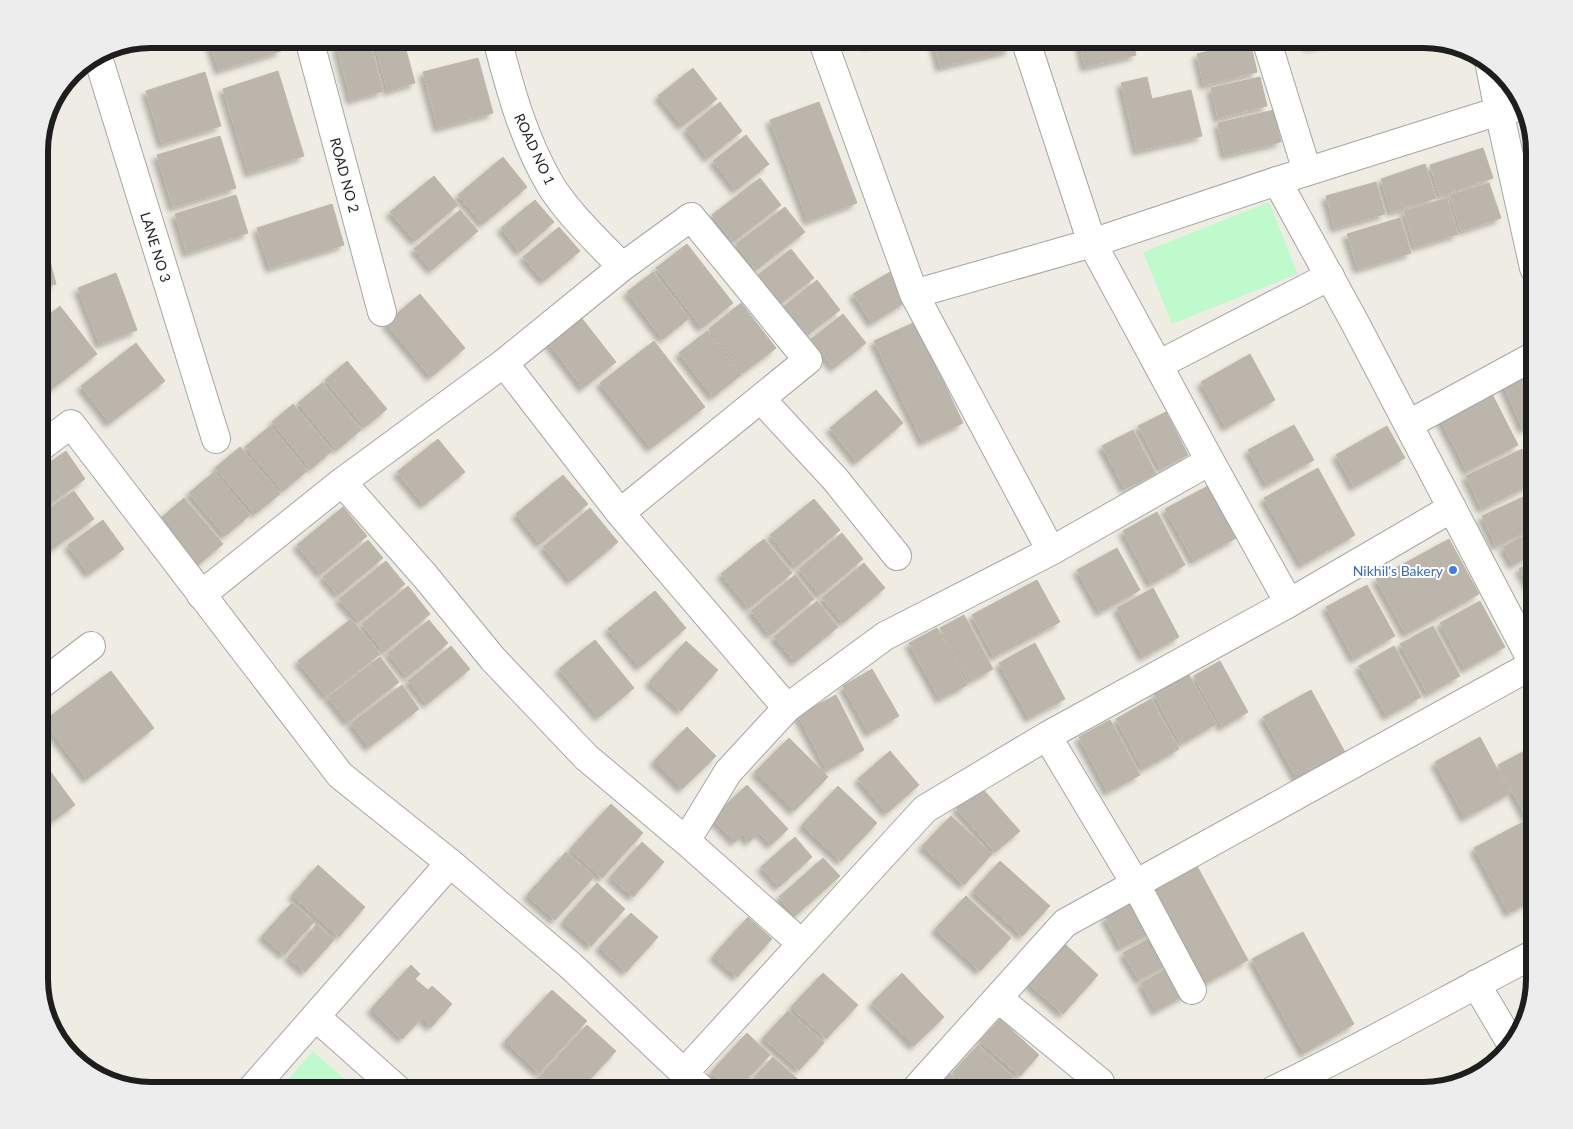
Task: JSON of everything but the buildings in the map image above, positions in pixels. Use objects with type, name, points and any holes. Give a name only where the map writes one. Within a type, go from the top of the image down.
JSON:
[{"type":"street","name":"ROAD NO 2","points":[[311,48],[382,312]]},
{"type":"street","name":"ROAD NO 1","points":[[499,48],[514,103],[539,163],[552,187],[622,267]]},
{"type":"street","points":[[825,48],[914,294],[1051,551]]},
{"type":"street","points":[[1028,48],[1092,243],[1289,603]]},
{"type":"street","points":[[1269,48],[1307,171]]},
{"type":"street","name":"LANE NO 3","points":[[99,61],[216,439]]},
{"type":"street","points":[[1499,82],[1512,109],[1526,210]]},
{"type":"street","points":[[914,294],[1092,243],[1307,171],[1512,109]]},
{"type":"street","points":[[1278,181],[1330,276],[1526,650]]},
{"type":"street","points":[[201,595],[342,482],[504,363],[622,267],[691,217],[808,360],[620,513]]},
{"type":"street","points":[[1158,365],[1330,276]]},
{"type":"street","points":[[1408,424],[1526,360]]},
{"type":"street","points":[[504,363],[620,513],[787,708]]},
{"type":"street","points":[[761,398],[835,479],[897,556]]},
{"type":"street","points":[[48,441],[70,424],[340,775],[450,862],[571,966],[692,1082],[802,944],[925,809],[1047,736],[1289,603],[1452,508]]},
{"type":"street","points":[[686,841],[728,772],[787,708],[885,636],[1051,551],[1210,461]]},
{"type":"street","points":[[342,482],[493,659],[586,757],[686,841],[802,944]]},
{"type":"street","points":[[48,679],[91,646]]},
{"type":"street","points":[[922,1082],[1065,923],[1526,669]]},
{"type":"street","points":[[1047,736],[1136,883],[1192,990]]},
{"type":"street","points":[[258,1082],[450,862]]},
{"type":"street","points":[[1309,1082],[1476,984],[1526,958]]},
{"type":"street","points":[[1476,984],[1507,1037]]},
{"type":"street","points":[[998,998],[1100,1082]]},
{"type":"street","points":[[316,1017],[389,1082]]},
{"type":"green space","points":[[1269,202],[1298,274],[1172,324],[1143,252]]},
{"type":"green space","points":[[313,1051],[348,1082],[286,1082]]},
{"type":"place","name":"Nikhil's Bakery","points":[[1453,570]]}]
